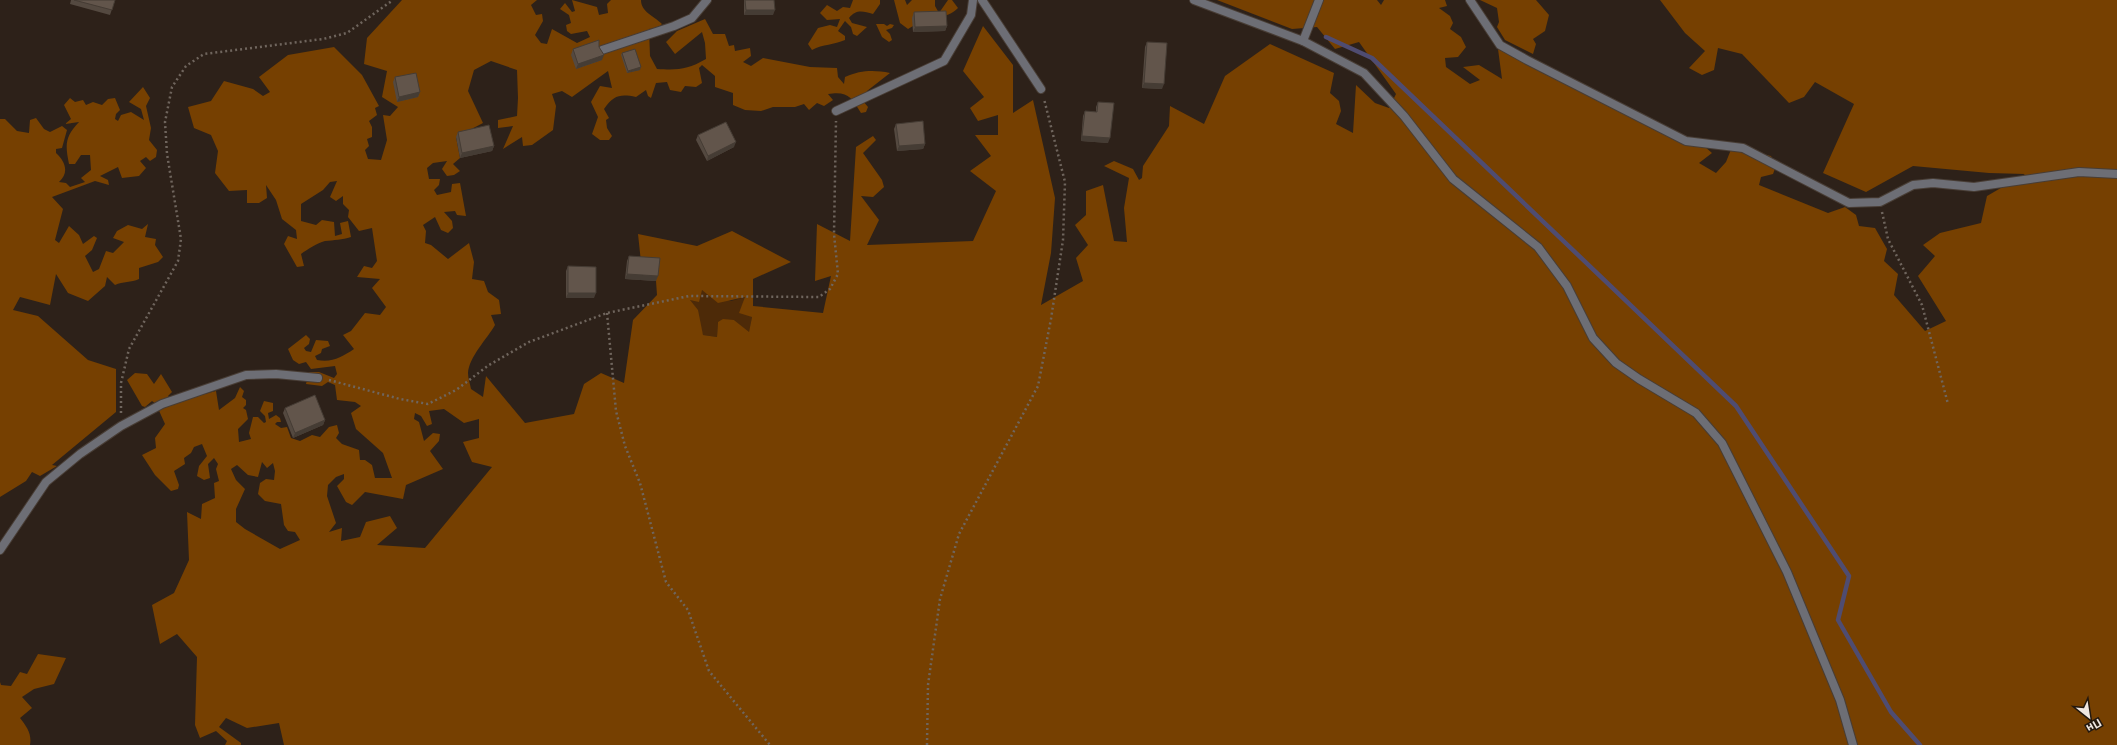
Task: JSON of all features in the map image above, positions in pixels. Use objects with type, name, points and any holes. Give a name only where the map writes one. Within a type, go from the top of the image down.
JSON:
[{"type":"street","points":[[602,50],[674,26],[692,18],[706,0]]},
{"type":"street","points":[[836,110],[944,61],[971,15],[974,0]]},
{"type":"street","points":[[982,0],[1041,89]]},
{"type":"street","points":[[1194,0],[1303,41],[1364,73],[1404,116],[1453,179],[1538,247],[1567,286],[1594,338],[1616,363],[1639,379],[1696,413],[1722,443],[1787,572],[1840,700],[1853,745]]},
{"type":"street","points":[[1303,41],[1319,0]]},
{"type":"street","points":[[1470,0],[1500,45],[1686,141],[1743,148],[1849,204],[1880,202],[1914,185],[1933,183],[1974,187],[2079,172],[2117,174]]},
{"type":"street","points":[[0,550],[46,482],[80,454],[121,426],[162,404],[246,375],[276,374],[318,378]]},
{"type":"path","points":[[121,426],[121,384],[129,349],[178,261],[182,239],[167,154],[165,122],[172,87],[186,66],[204,54],[323,39],[347,33],[393,0]]},
{"type":"path","points":[[927,745],[928,685],[939,606],[959,534],[1038,386],[1051,319],[1063,240],[1065,182],[1041,89]]},
{"type":"path","points":[[318,378],[400,399],[428,404],[456,390],[489,365],[529,342],[607,313],[689,296],[819,297],[830,289],[838,274],[834,234],[836,110]]},
{"type":"path","points":[[1880,202],[1888,239],[1922,305],[1948,404]]},
{"type":"path","points":[[607,313],[616,411],[625,446],[640,483],[666,582],[688,610],[709,671],[770,745]]},
{"type":"shaded area","points":[[402,0],[537,0],[531,5],[536,15],[542,14],[543,21],[535,35],[541,43],[547,44],[552,29],[577,43],[590,37],[587,31],[571,34],[567,31],[566,25],[571,23],[569,15],[560,9],[565,3],[572,12],[575,11],[572,0],[597,7],[599,15],[608,13],[607,4],[611,0],[641,0],[643,8],[662,24],[658,28],[649,29],[650,56],[657,69],[688,67],[706,59],[705,43],[702,32],[675,54],[666,42],[677,31],[705,19],[713,34],[725,34],[729,46],[734,45],[735,51],[750,48],[751,56],[743,62],[751,66],[763,58],[810,67],[837,68],[838,77],[844,84],[845,77],[857,73],[878,71],[890,73],[867,91],[863,101],[868,107],[866,112],[861,113],[848,96],[840,93],[828,94],[833,100],[824,106],[817,103],[809,110],[804,104],[795,107],[773,107],[761,111],[745,110],[733,105],[733,93],[715,87],[715,76],[702,65],[699,68],[702,83],[696,87],[685,86],[681,92],[670,90],[667,82],[656,83],[651,98],[648,96],[646,90],[636,97],[621,96],[614,98],[604,109],[609,118],[606,120],[607,128],[612,136],[609,140],[600,140],[592,134],[598,117],[591,102],[600,86],[612,88],[608,71],[572,97],[562,91],[552,94],[556,106],[553,130],[532,145],[523,146],[522,137],[503,149],[513,126],[498,128],[498,120],[517,116],[517,70],[491,61],[474,70],[468,91],[483,123],[456,137],[460,158],[453,164],[460,171],[454,175],[447,176],[442,169],[447,161],[433,163],[427,168],[429,179],[440,179],[439,185],[434,190],[437,195],[451,192],[452,184],[460,183],[466,216],[457,215],[455,211],[444,212],[452,221],[453,228],[448,233],[441,230],[435,217],[423,225],[426,231],[425,243],[431,245],[448,259],[469,243],[474,262],[472,279],[484,281],[488,292],[499,300],[501,314],[491,315],[495,325],[479,348],[469,367],[468,373],[471,389],[483,397],[486,376],[525,423],[574,414],[584,384],[601,373],[624,383],[633,320],[657,295],[656,281],[641,262],[638,234],[697,246],[732,231],[791,262],[753,279],[753,306],[823,313],[831,276],[815,281],[817,224],[850,241],[856,147],[873,136],[876,140],[863,153],[882,180],[884,187],[873,197],[861,196],[879,220],[867,245],[973,241],[996,191],[970,171],[991,156],[975,135],[998,135],[998,115],[978,121],[970,108],[984,97],[963,71],[983,26],[1013,65],[1013,113],[1033,100],[1055,198],[1051,253],[1041,305],[1083,281],[1076,258],[1088,245],[1075,225],[1086,215],[1086,191],[1103,185],[1114,241],[1127,242],[1124,208],[1129,178],[1104,166],[1114,161],[1133,169],[1139,180],[1142,178],[1143,166],[1169,126],[1170,106],[1204,124],[1225,76],[1270,44],[1334,73],[1330,93],[1339,101],[1341,111],[1336,124],[1353,133],[1356,85],[1375,103],[1389,108],[1396,94],[1359,42],[1335,49],[1317,27],[1292,29],[1217,0],[1377,0],[1381,5],[1384,0],[1445,0],[1447,6],[1439,8],[1450,16],[1453,23],[1450,29],[1461,37],[1466,47],[1458,57],[1445,58],[1446,67],[1470,84],[1480,80],[1463,67],[1479,65],[1502,79],[1498,49],[1592,97],[1704,146],[1712,153],[1699,163],[1716,173],[1726,162],[1732,147],[1771,156],[1776,166],[1773,174],[1761,177],[1759,185],[1828,213],[1845,207],[1856,215],[1859,226],[1875,228],[1887,249],[1884,261],[1898,274],[1894,295],[1925,331],[1946,321],[1918,276],[1935,256],[1923,245],[1940,233],[1981,223],[1987,196],[2025,174],[1989,173],[1913,166],[1866,192],[1823,173],[1854,104],[1815,82],[1804,97],[1789,103],[1742,54],[1718,48],[1714,70],[1702,75],[1689,68],[1705,51],[1685,33],[1660,0],[2117,0],[2117,745],[284,745],[279,723],[247,728],[226,718],[219,727],[241,743],[241,745],[225,745],[227,741],[216,731],[200,738],[195,725],[197,657],[177,634],[160,644],[152,605],[174,593],[189,560],[187,512],[201,519],[202,504],[215,498],[214,483],[219,481],[216,469],[218,464],[214,458],[208,464],[210,478],[204,480],[197,476],[199,466],[207,456],[202,444],[194,447],[191,453],[184,458],[185,464],[174,471],[179,485],[178,489],[171,491],[155,475],[142,455],[156,448],[155,438],[165,424],[156,404],[152,401],[145,407],[142,406],[127,380],[135,373],[147,374],[154,384],[161,374],[172,392],[168,396],[170,403],[216,391],[219,410],[235,398],[240,387],[244,391],[242,397],[246,400],[246,405],[243,408],[246,410],[248,419],[238,429],[239,442],[251,439],[249,433],[253,417],[258,417],[264,423],[266,422],[265,416],[260,411],[264,401],[273,403],[273,411],[268,413],[269,419],[276,415],[280,418],[281,422],[277,422],[275,424],[281,428],[287,427],[291,438],[300,441],[312,435],[320,437],[329,427],[337,425],[339,433],[336,438],[342,444],[359,450],[360,460],[365,460],[372,465],[375,478],[392,478],[383,453],[356,429],[351,413],[361,406],[355,402],[337,400],[335,385],[328,382],[322,386],[306,384],[309,372],[319,372],[334,378],[337,374],[335,366],[311,369],[306,362],[299,364],[293,360],[288,349],[306,335],[310,339],[309,344],[304,348],[306,351],[311,352],[316,340],[328,341],[330,346],[322,349],[321,353],[315,356],[317,360],[327,361],[341,357],[354,349],[343,335],[351,331],[365,313],[380,315],[386,307],[372,288],[380,279],[357,277],[364,266],[372,268],[377,261],[372,228],[359,231],[348,217],[349,210],[343,204],[343,196],[336,201],[330,197],[337,181],[330,182],[323,190],[301,204],[301,221],[316,225],[322,220],[334,222],[335,236],[342,234],[340,223],[348,221],[351,237],[325,241],[313,246],[301,254],[304,266],[297,267],[284,244],[288,236],[297,239],[296,230],[282,219],[276,200],[266,185],[267,198],[259,203],[247,203],[247,190],[229,191],[215,173],[218,151],[211,135],[194,128],[188,107],[211,101],[224,81],[253,89],[263,96],[270,92],[259,77],[288,55],[334,47],[362,75],[379,106],[375,108],[377,115],[369,121],[372,127],[372,137],[367,139],[369,146],[365,150],[368,159],[381,160],[387,140],[383,115],[390,116],[398,107],[382,97],[387,71],[364,64],[367,38]],"holes":[[[702,290],[718,303],[745,297],[739,313],[752,317],[749,332],[734,320],[723,319],[718,322],[717,337],[703,335],[698,310],[690,300],[699,302]],[[444,409],[464,423],[479,419],[479,438],[463,442],[472,462],[492,467],[425,548],[377,545],[397,528],[390,516],[366,522],[360,537],[341,541],[342,528],[329,532],[336,523],[327,496],[328,485],[336,477],[344,474],[344,479],[337,486],[346,502],[352,505],[365,492],[403,499],[406,485],[443,469],[430,451],[439,441],[440,434],[433,433],[424,441],[419,422],[414,419],[415,413],[421,416],[427,426],[432,424],[429,411]],[[262,462],[267,468],[273,463],[275,471],[274,480],[266,479],[260,483],[258,494],[265,501],[281,504],[284,525],[288,531],[295,532],[300,540],[280,549],[245,529],[236,522],[236,509],[245,489],[236,480],[231,469],[237,465],[248,475],[258,477]]]},
{"type":"shaded area","points":[[853,0],[880,0],[880,4],[873,14],[857,12],[849,18],[852,23],[867,27],[857,36],[853,34],[851,27],[845,21],[838,31],[845,36],[845,40],[812,50],[808,44],[818,28],[830,25],[837,27],[840,19],[827,20],[820,13],[827,5],[837,11],[843,7],[850,8]]},
{"type":"shaded area","points":[[894,0],[905,0],[907,5],[912,0],[935,0],[935,6],[939,13],[948,0],[952,0],[958,8],[954,12],[943,16],[913,18],[913,26],[908,29],[900,23]]},
{"type":"shaded area","points":[[1480,0],[1536,0],[1549,15],[1545,31],[1533,39],[1536,44],[1533,54],[1505,40],[1497,27],[1499,22],[1497,8]]},
{"type":"shaded area","points":[[876,24],[884,24],[887,26],[890,24],[894,25],[892,28],[886,30],[890,34],[892,40],[889,42],[882,37]]},
{"type":"shaded area","points":[[143,87],[150,98],[146,106],[151,128],[149,140],[157,150],[156,157],[150,161],[146,157],[140,161],[146,168],[139,176],[122,178],[118,167],[100,176],[108,180],[109,185],[95,181],[52,197],[63,209],[55,240],[59,243],[69,226],[79,235],[83,244],[94,236],[97,238],[92,250],[85,256],[93,272],[99,269],[106,251],[113,253],[124,242],[113,238],[117,231],[128,225],[142,229],[148,224],[145,237],[156,239],[155,245],[163,257],[158,262],[139,268],[139,279],[115,285],[107,277],[105,286],[88,301],[68,293],[56,274],[50,305],[20,297],[13,310],[38,316],[88,360],[116,369],[116,412],[52,465],[57,466],[40,476],[32,472],[26,481],[0,497],[0,119],[5,119],[17,131],[29,133],[30,120],[36,118],[44,129],[50,132],[62,126],[67,130],[62,148],[56,149],[56,153],[62,160],[65,168],[64,175],[59,182],[66,183],[70,187],[85,182],[81,178],[91,170],[90,155],[81,155],[75,164],[69,164],[67,141],[74,127],[79,122],[65,124],[71,119],[64,105],[70,98],[75,102],[83,100],[86,105],[93,102],[102,105],[108,99],[115,98],[120,110],[116,114],[115,119],[118,121],[121,115],[131,112],[144,120],[141,109],[129,102]]},
{"type":"shaded area","points":[[702,290],[731,301],[745,297],[752,317],[749,333],[734,320],[718,322],[717,337],[703,335],[690,300]]},
{"type":"shaded area","points":[[38,654],[66,658],[54,684],[34,689],[22,697],[32,708],[20,718],[28,731],[30,745],[0,745],[0,682],[1,685],[11,686],[20,672],[27,674]]},
{"type":"building","points":[[74,0],[115,0],[112,10]]},
{"type":"building","points":[[745,0],[774,0],[775,10],[746,10]]},
{"type":"building","points":[[946,11],[947,26],[915,27],[914,12]]},
{"type":"building","points":[[599,40],[599,47],[604,55],[578,64],[573,49]]},
{"type":"building","points":[[1147,42],[1167,43],[1164,84],[1144,83]]},
{"type":"building","points":[[635,49],[641,67],[628,71],[622,53]]},
{"type":"building","points":[[416,73],[420,92],[399,97],[395,77]]},
{"type":"building","points":[[1098,102],[1114,103],[1110,138],[1082,136],[1085,111],[1097,112]]},
{"type":"building","points":[[923,121],[925,144],[899,146],[896,124]]},
{"type":"building","points":[[726,122],[736,142],[708,156],[698,135]]},
{"type":"building","points":[[489,125],[494,146],[462,153],[458,132]]},
{"type":"building","points":[[629,256],[660,258],[658,276],[627,274]]},
{"type":"building","points":[[568,266],[596,267],[596,293],[568,293]]},
{"type":"building","points":[[315,395],[325,420],[295,433],[285,408]]},
{"type":"waterway","points":[[1326,37],[1372,58],[1736,406],[1849,576],[1838,620],[1891,712],[1920,745]]}]
